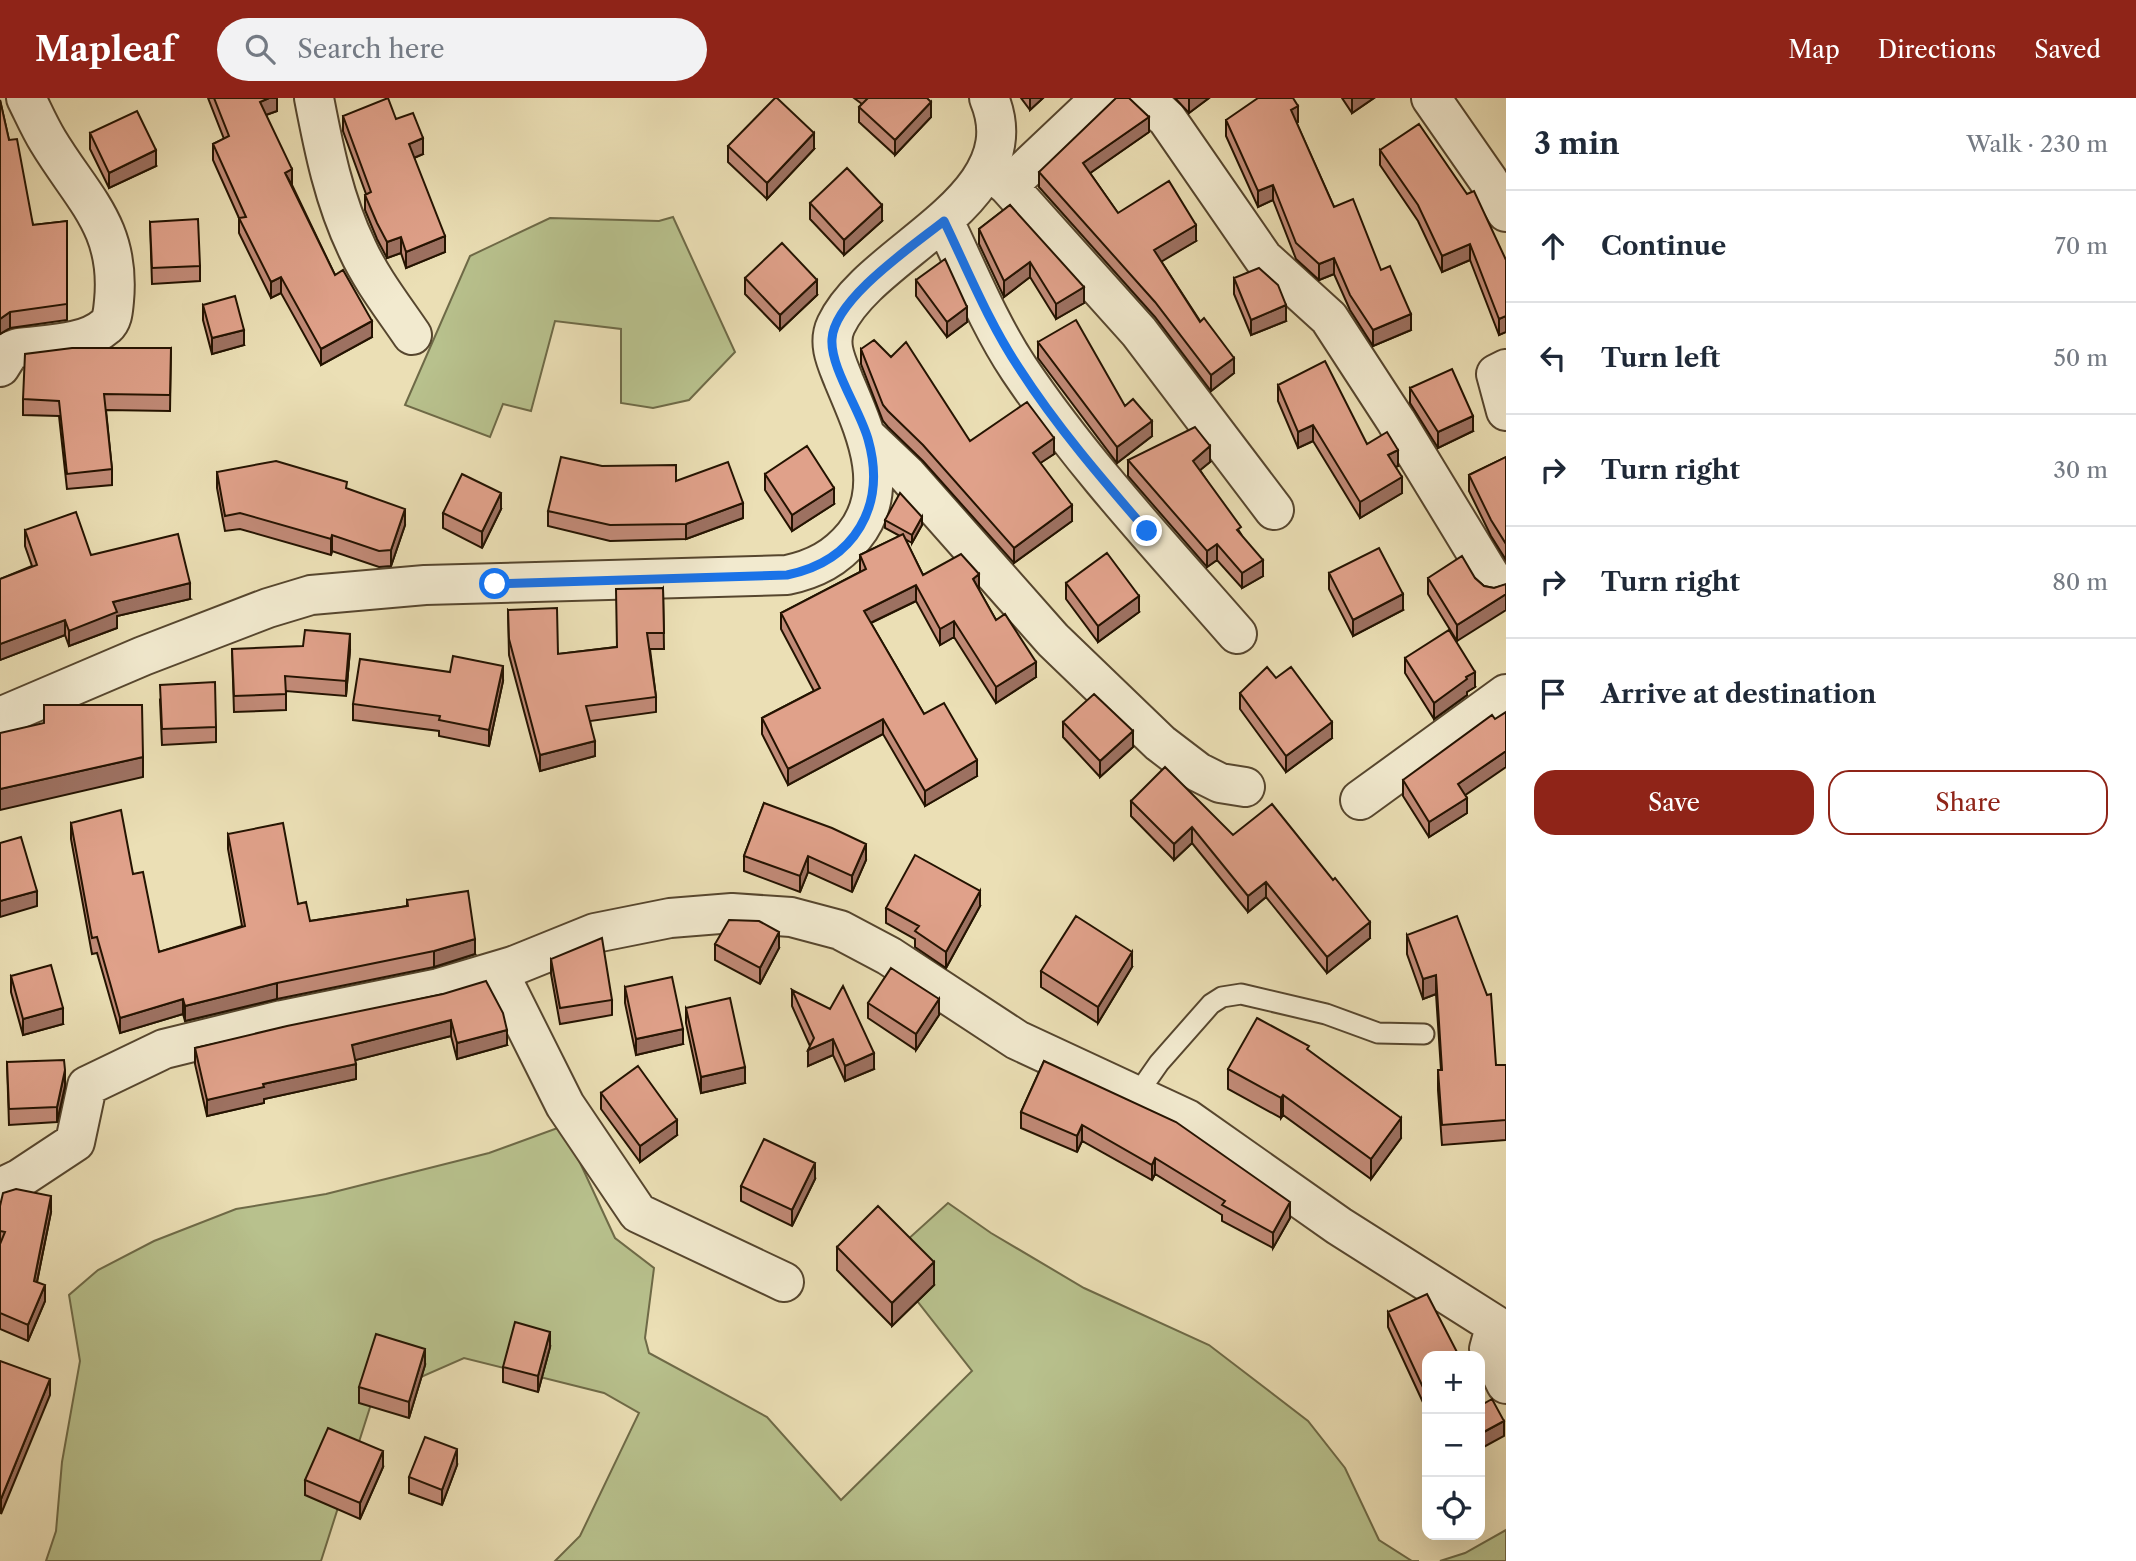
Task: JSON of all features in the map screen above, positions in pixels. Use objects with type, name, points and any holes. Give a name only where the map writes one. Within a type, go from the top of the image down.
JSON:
[{"type":"street","points":[[0,367],[10,351],[18,348],[78,339],[99,332],[109,324],[115,292],[114,255],[103,224],[48,141],[26,98]]},
{"type":"street","points":[[314,98],[326,161],[340,209],[358,251],[412,335]]},
{"type":"street","points":[[989,98],[993,107],[998,178],[1139,332],[1273,510]]},
{"type":"street","points":[[0,717],[143,656],[268,608],[311,595],[425,585],[787,575],[810,570],[832,558],[860,528],[872,500],[874,484],[868,438],[834,356],[832,338],[836,325],[863,286],[1101,98]]},
{"type":"street","points":[[1144,98],[1167,119],[1263,258],[1329,318],[1396,421],[1494,582]]},
{"type":"street","points":[[1432,98],[1488,180],[1506,212]]},
{"type":"street","points":[[944,221],[993,324],[1018,368],[1080,453],[1237,634]]},
{"type":"street","points":[[1506,369],[1496,374],[1506,411]]},
{"type":"street","points":[[868,438],[907,475],[1053,640],[1160,743],[1199,772],[1220,783],[1245,787]]},
{"type":"street","points":[[1360,800],[1506,694]]},
{"type":"street","points":[[0,1188],[19,1179],[75,1142],[87,1086],[164,1049],[282,1020],[439,988],[498,971],[595,933],[670,918],[732,913],[792,917],[840,930],[889,956],[1017,1041],[1187,1119],[1339,1226],[1503,1329],[1492,1338],[1489,1349],[1506,1384]]},
{"type":"street","points":[[498,971],[565,1105],[638,1213],[784,1282]]},
{"type":"lane","points":[[1136,1096],[1159,1063],[1211,1004],[1233,994],[1249,995],[1326,1014],[1378,1033],[1424,1034]]},
{"type":"green space","points":[[673,217],[735,352],[689,400],[653,408],[621,403],[621,329],[555,321],[531,411],[503,404],[490,437],[405,405],[470,256],[550,218],[659,221]]},
{"type":"green space","points":[[563,1126],[615,1238],[654,1268],[645,1338],[649,1353],[767,1417],[841,1500],[972,1371],[885,1260],[948,1203],[991,1233],[1084,1288],[1209,1345],[1308,1421],[1345,1468],[1379,1540],[1412,1561],[555,1561],[580,1536],[639,1413],[604,1393],[464,1358],[373,1398],[321,1561],[46,1561],[56,1531],[62,1462],[80,1361],[69,1295],[98,1270],[154,1241],[236,1209],[326,1194],[489,1153]]},
{"type":"green space","points":[[1506,1530],[1506,1561],[1440,1561],[1465,1553]]},
{"type":"building","points":[[214,98],[269,98],[260,102],[292,169],[285,173],[335,275],[343,270],[372,321],[321,349],[281,277],[271,282],[239,218],[246,217],[213,144],[229,136]]},
{"type":"building","points":[[388,98],[396,119],[413,113],[423,138],[409,144],[445,236],[406,252],[401,237],[387,242],[377,223],[365,195],[371,192],[343,116]]},
{"type":"building","points":[[775,98],[814,133],[767,183],[728,146]]},
{"type":"building","points":[[868,98],[927,98],[931,102],[895,140],[859,107]]},
{"type":"building","points":[[1116,98],[1129,98],[1149,117],[1083,163],[1118,213],[1169,181],[1196,225],[1154,250],[1200,322],[1204,318],[1234,358],[1211,375],[1155,302],[1039,172]]},
{"type":"building","points":[[1258,98],[1293,98],[1298,106],[1291,110],[1334,207],[1353,199],[1381,270],[1390,266],[1411,314],[1373,330],[1350,295],[1334,258],[1319,264],[1296,243],[1273,185],[1258,191],[1226,120]]},
{"type":"building","points":[[0,100],[9,140],[17,139],[33,225],[67,221],[67,304],[10,312],[0,319]]},
{"type":"building","points":[[137,111],[156,150],[109,173],[90,133]]},
{"type":"building","points":[[1419,124],[1467,194],[1474,191],[1506,260],[1506,316],[1499,319],[1470,244],[1442,256],[1418,205],[1380,150]]},
{"type":"building","points":[[847,168],[882,205],[844,240],[810,203]]},
{"type":"building","points":[[1010,205],[1084,287],[1056,304],[1030,262],[1004,281],[979,229]]},
{"type":"building","points":[[198,219],[200,266],[152,268],[150,222]]},
{"type":"building","points":[[782,243],[817,280],[780,315],[745,278]]},
{"type":"building","points":[[945,259],[967,307],[947,322],[916,280]]},
{"type":"building","points":[[1259,268],[1278,285],[1286,305],[1251,320],[1234,278]]},
{"type":"building","points":[[235,296],[244,330],[212,338],[203,305]]},
{"type":"building","points":[[1076,320],[1125,406],[1133,399],[1152,421],[1117,447],[1038,342]]},
{"type":"building","points":[[874,340],[891,357],[906,342],[970,441],[1027,402],[1054,438],[1033,453],[1072,505],[1014,548],[923,445],[883,405],[861,349]]},
{"type":"building","points":[[72,348],[171,348],[170,395],[104,394],[112,469],[67,474],[59,401],[23,399],[25,354]]},
{"type":"building","points":[[1325,361],[1367,444],[1387,432],[1398,450],[1388,455],[1402,477],[1360,502],[1313,425],[1298,432],[1278,385]]},
{"type":"building","points":[[1452,369],[1473,416],[1438,432],[1410,388]]},
{"type":"building","points":[[1195,427],[1210,446],[1193,461],[1241,527],[1237,530],[1263,560],[1242,573],[1217,544],[1207,551],[1128,460]]},
{"type":"building","points":[[807,446],[834,488],[792,515],[765,474]]},
{"type":"building","points":[[561,457],[602,466],[676,465],[676,481],[728,462],[743,503],[686,524],[610,525],[548,511]]},
{"type":"building","points":[[1506,457],[1506,544],[1469,475]]},
{"type":"building","points":[[276,461],[347,482],[346,488],[405,509],[391,550],[379,551],[332,535],[331,539],[240,513],[225,516],[217,472]]},
{"type":"building","points":[[462,474],[501,493],[482,532],[443,513]]},
{"type":"building","points":[[900,493],[922,517],[912,535],[885,520]]},
{"type":"building","points":[[76,512],[91,555],[178,534],[190,583],[113,602],[117,612],[69,631],[65,620],[0,644],[0,579],[37,565],[25,530]]},
{"type":"building","points":[[903,534],[923,575],[961,554],[979,574],[973,579],[996,620],[1005,614],[1036,662],[996,687],[954,621],[940,629],[916,585],[864,611],[924,714],[944,703],[977,760],[925,791],[883,719],[788,769],[762,718],[820,688],[781,613],[866,569],[860,555]]},
{"type":"building","points":[[1379,548],[1403,594],[1353,620],[1329,573]]},
{"type":"building","points":[[1107,553],[1139,596],[1098,626],[1066,583]]},
{"type":"building","points":[[1462,556],[1475,578],[1484,586],[1494,588],[1506,584],[1506,594],[1457,625],[1428,578]]},
{"type":"building","points":[[663,588],[664,633],[647,633],[656,697],[586,706],[595,741],[540,755],[509,639],[508,610],[557,608],[558,654],[617,647],[616,589]]},
{"type":"building","points":[[305,630],[350,634],[346,681],[285,676],[286,694],[234,696],[232,649],[303,646]]},
{"type":"building","points":[[1449,630],[1475,672],[1434,703],[1405,658]]},
{"type":"building","points":[[453,656],[503,666],[489,730],[439,720],[440,716],[353,704],[360,659],[450,672]]},
{"type":"building","points":[[1267,667],[1276,678],[1291,667],[1332,722],[1286,756],[1240,693]]},
{"type":"building","points":[[215,682],[216,727],[162,729],[160,685]]},
{"type":"building","points":[[1094,694],[1133,731],[1100,761],[1063,722]]},
{"type":"building","points":[[44,705],[142,705],[143,757],[0,789],[0,733],[44,723]]},
{"type":"building","points":[[1506,712],[1506,751],[1458,784],[1467,798],[1429,822],[1403,780],[1492,715],[1495,719]]},
{"type":"building","points":[[1165,767],[1233,835],[1272,804],[1370,922],[1327,957],[1266,882],[1248,896],[1192,827],[1174,844],[1131,801]]},
{"type":"building","points":[[764,803],[832,828],[866,844],[852,876],[808,856],[800,876],[744,856]]},
{"type":"building","points":[[121,810],[133,874],[143,872],[159,952],[245,926],[228,834],[283,823],[298,904],[306,902],[310,921],[408,906],[407,900],[468,891],[475,939],[434,951],[277,983],[185,1006],[183,999],[120,1018],[97,937],[92,938],[71,823]]},
{"type":"building","points":[[21,837],[37,891],[0,901],[0,843]]},
{"type":"building","points":[[915,855],[980,891],[946,952],[915,931],[919,926],[886,908]]},
{"type":"building","points":[[1076,916],[1132,952],[1098,1007],[1041,971]]},
{"type":"building","points":[[1457,916],[1487,995],[1491,994],[1496,1065],[1506,1065],[1506,1120],[1442,1125],[1438,1070],[1442,1070],[1436,975],[1423,979],[1407,935]]},
{"type":"building","points":[[729,920],[759,921],[779,932],[760,968],[715,944]]},
{"type":"building","points":[[602,938],[612,1000],[560,1008],[551,959]]},
{"type":"building","points":[[51,965],[63,1008],[23,1019],[11,976]]},
{"type":"building","points":[[891,968],[939,999],[916,1034],[868,1003]]},
{"type":"building","points":[[672,977],[683,1029],[636,1039],[625,987]]},
{"type":"building","points":[[486,981],[503,1013],[507,1030],[457,1043],[451,1020],[352,1045],[356,1064],[263,1084],[264,1087],[207,1100],[195,1048],[443,994]]},
{"type":"building","points":[[843,986],[874,1053],[845,1066],[833,1039],[808,1050],[814,1038],[792,990],[830,1009]]},
{"type":"building","points":[[730,998],[745,1067],[701,1077],[686,1008]]},
{"type":"building","points":[[1257,1018],[1309,1046],[1307,1049],[1401,1118],[1371,1159],[1283,1095],[1281,1098],[1228,1069]]},
{"type":"building","points":[[64,1060],[65,1070],[57,1107],[9,1109],[7,1062]]},
{"type":"building","points":[[1044,1061],[1176,1122],[1290,1202],[1273,1233],[1222,1205],[1225,1201],[1155,1158],[1152,1165],[1082,1125],[1077,1136],[1021,1112]]},
{"type":"building","points":[[638,1066],[677,1120],[640,1146],[601,1093]]},
{"type":"building","points":[[764,1139],[815,1163],[792,1210],[741,1186]]},
{"type":"building","points":[[16,1189],[51,1196],[34,1281],[45,1285],[28,1325],[0,1313],[0,1244],[5,1232],[0,1231],[0,1206],[3,1193]]},
{"type":"building","points":[[878,1206],[934,1262],[892,1303],[837,1247]]},
{"type":"building","points":[[1427,1294],[1456,1351],[1422,1351],[1422,1385],[1388,1312]]},
{"type":"building","points":[[515,1322],[550,1332],[538,1376],[503,1367]]},
{"type":"building","points":[[376,1334],[425,1349],[409,1402],[359,1387]]},
{"type":"building","points":[[0,1361],[50,1379],[1,1499],[0,1498]]},
{"type":"building","points":[[1492,1399],[1504,1421],[1485,1431],[1485,1403]]},
{"type":"building","points":[[328,1428],[383,1451],[360,1503],[305,1480]]},
{"type":"building","points":[[425,1437],[457,1449],[442,1490],[409,1477]]},
{"type":"route","points":[[495,584],[787,575],[810,570],[832,558],[860,528],[872,500],[874,484],[868,438],[834,356],[832,338],[836,325],[863,286],[944,221],[993,324],[1018,368],[1080,453],[1147,531]]}]
